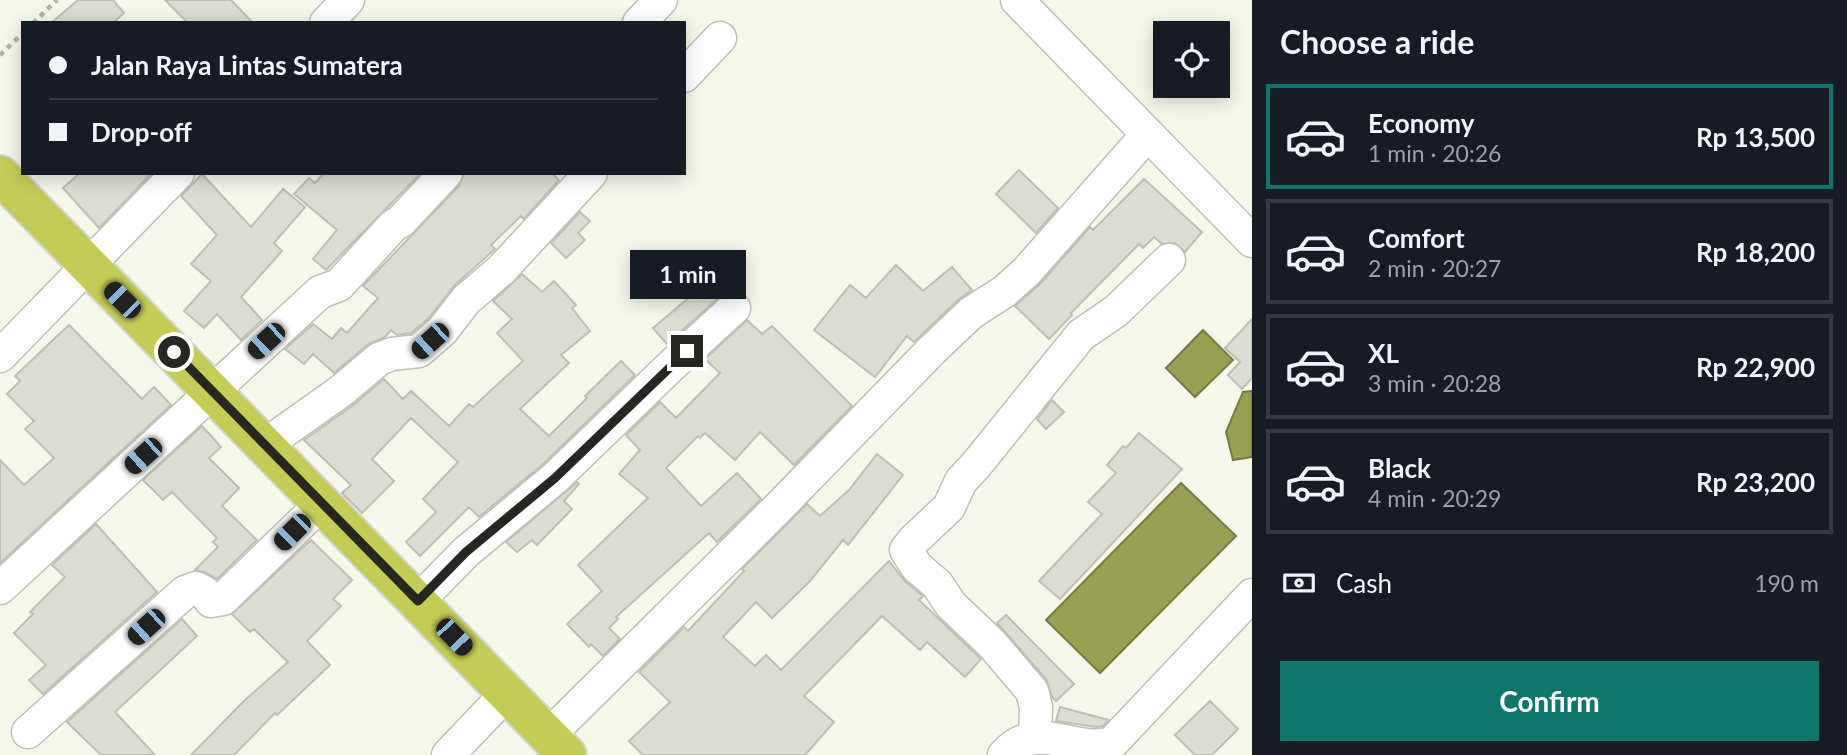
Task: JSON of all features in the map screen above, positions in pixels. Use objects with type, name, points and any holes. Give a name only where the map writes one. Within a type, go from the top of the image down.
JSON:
[{"type":"highway","points":[[0,175],[557,745]]},
{"type":"street","points":[[328,21],[348,0]]},
{"type":"street","points":[[641,21],[661,0]]},
{"type":"street","points":[[1017,0],[1252,241]]},
{"type":"street","points":[[686,73],[720,38]]},
{"type":"street","points":[[557,745],[778,509],[932,350],[971,313],[1005,291],[1027,271],[1147,135]]},
{"type":"street","points":[[0,356],[176,175]]},
{"type":"street","points":[[0,588],[320,292],[339,285],[444,175]]},
{"type":"street","points":[[265,445],[341,391],[379,359],[392,354],[419,351],[442,331],[466,300],[501,270],[589,175]]},
{"type":"street","points":[[1035,738],[1036,719],[1032,691],[992,644],[951,605],[937,584],[917,567],[906,550],[949,506],[961,481],[976,466],[1080,335],[1116,311],[1169,260]]},
{"type":"street","points":[[418,601],[466,552],[555,478],[734,308]]},
{"type":"street","points":[[28,732],[185,592],[196,588],[204,592],[211,601],[223,599],[321,503]]},
{"type":"street","points":[[1003,755],[1014,744],[1035,738],[1048,738],[1085,748],[1103,747],[1112,743],[1252,595]]},
{"type":"street","points":[[449,755],[508,692]]},
{"type":"path","points":[[35,21],[57,0]]},
{"type":"path","points":[[0,55],[21,35]]},
{"type":"shaded area","points":[[1203,330],[1233,360],[1195,397],[1166,368]]},
{"type":"shaded area","points":[[1252,391],[1252,457],[1233,460],[1226,432],[1243,392]]},
{"type":"shaded area","points":[[1181,483],[1236,536],[1100,673],[1046,620]]},
{"type":"building","points":[[78,0],[113,0],[124,13],[115,21],[53,21]]},
{"type":"building","points":[[165,0],[231,0],[251,21],[186,21]]},
{"type":"building","points":[[1019,170],[1058,208],[1036,233],[996,194]]},
{"type":"building","points":[[78,175],[150,175],[99,228],[63,188]]},
{"type":"building","points":[[203,175],[251,227],[283,189],[305,207],[274,243],[282,251],[241,297],[262,320],[241,340],[217,314],[204,328],[184,311],[211,281],[191,264],[217,235],[181,196]]},
{"type":"building","points":[[322,175],[419,175],[326,270],[313,259],[337,230],[294,194],[309,178],[315,183]]},
{"type":"building","points":[[463,175],[554,175],[559,180],[524,219],[521,216],[491,245],[495,249],[454,286],[429,318],[411,333],[397,335],[391,330],[385,337],[367,345],[334,373],[313,354],[304,364],[285,349],[313,324],[332,339],[341,328],[347,333],[378,298],[363,286],[459,186]]},
{"type":"building","points":[[1144,179],[1202,232],[1185,252],[1175,243],[1162,244],[1154,237],[1143,248],[1139,244],[1049,339],[1015,306],[1041,283],[1090,227],[1093,230]]},
{"type":"building","points":[[580,212],[590,221],[578,233],[585,240],[566,258],[551,243]]},
{"type":"building","points":[[896,265],[923,291],[952,267],[972,290],[914,342],[907,336],[875,377],[814,330],[850,285],[866,298]]},
{"type":"building","points":[[522,274],[542,292],[554,281],[576,305],[572,308],[590,331],[561,355],[569,363],[520,409],[549,436],[621,361],[635,375],[543,464],[479,517],[469,507],[420,556],[406,542],[436,512],[423,499],[458,462],[411,418],[372,459],[394,481],[362,513],[342,493],[351,485],[304,440],[384,379],[403,399],[411,391],[449,426],[469,404],[473,407],[523,361],[497,333],[512,319],[493,301]]},
{"type":"building","points":[[711,279],[724,293],[667,344],[653,328]]},
{"type":"building","points":[[1252,319],[1252,378],[1242,389],[1228,375],[1240,362],[1225,348]]},
{"type":"building","points":[[747,320],[762,334],[772,326],[852,406],[794,465],[760,432],[735,460],[705,433],[700,438],[698,436],[666,468],[701,506],[737,473],[761,499],[717,542],[709,533],[616,617],[618,619],[609,628],[620,639],[603,656],[591,644],[589,647],[567,624],[602,591],[578,565],[648,498],[619,474],[640,450],[626,435],[660,402],[676,418],[720,373],[705,359]]},
{"type":"building","points":[[69,325],[142,399],[154,387],[171,405],[0,563],[0,460],[24,485],[54,458],[25,429],[34,421],[7,394],[20,381],[15,376]]},
{"type":"building","points":[[1052,400],[1064,412],[1046,429],[1037,419]]},
{"type":"building","points":[[202,426],[221,447],[209,458],[239,488],[222,506],[257,540],[217,579],[195,570],[218,547],[213,542],[217,538],[172,492],[163,500],[143,480]]},
{"type":"building","points":[[1139,433],[1182,469],[1060,599],[1039,581],[1102,514],[1088,502],[1116,473],[1107,465],[1123,446],[1126,448]]},
{"type":"building","points":[[877,454],[903,475],[848,545],[843,540],[810,581],[772,618],[756,602],[723,637],[755,666],[766,655],[781,670],[889,561],[905,581],[923,596],[919,600],[981,659],[965,677],[927,642],[920,650],[882,616],[804,696],[834,722],[805,755],[643,755],[629,741],[670,702],[639,672],[684,627],[688,631],[744,571],[742,569],[807,504],[820,516],[849,490]]},
{"type":"building","points":[[577,482],[579,484],[564,501],[572,509],[537,545],[532,540],[517,552],[506,542]]},
{"type":"building","points":[[96,524],[157,592],[43,694],[29,680],[46,665],[14,633],[33,614],[30,612],[65,577],[52,565]]},
{"type":"building","points":[[311,540],[352,580],[333,599],[341,606],[307,641],[330,665],[277,715],[275,713],[234,755],[191,755],[245,700],[288,662],[254,629],[250,632],[232,614]]},
{"type":"building","points":[[1006,615],[1074,684],[1056,701],[1046,679],[997,623]]},
{"type":"building","points":[[182,619],[197,636],[115,712],[155,755],[101,755],[67,722]]},
{"type":"building","points":[[1210,701],[1238,729],[1212,755],[1195,755],[1175,735]]},
{"type":"building","points":[[1060,707],[1109,720],[1103,726],[1096,727],[1056,721]]},
{"type":"route","points":[[174,352],[418,601],[466,552],[555,478],[687,351]]}]
